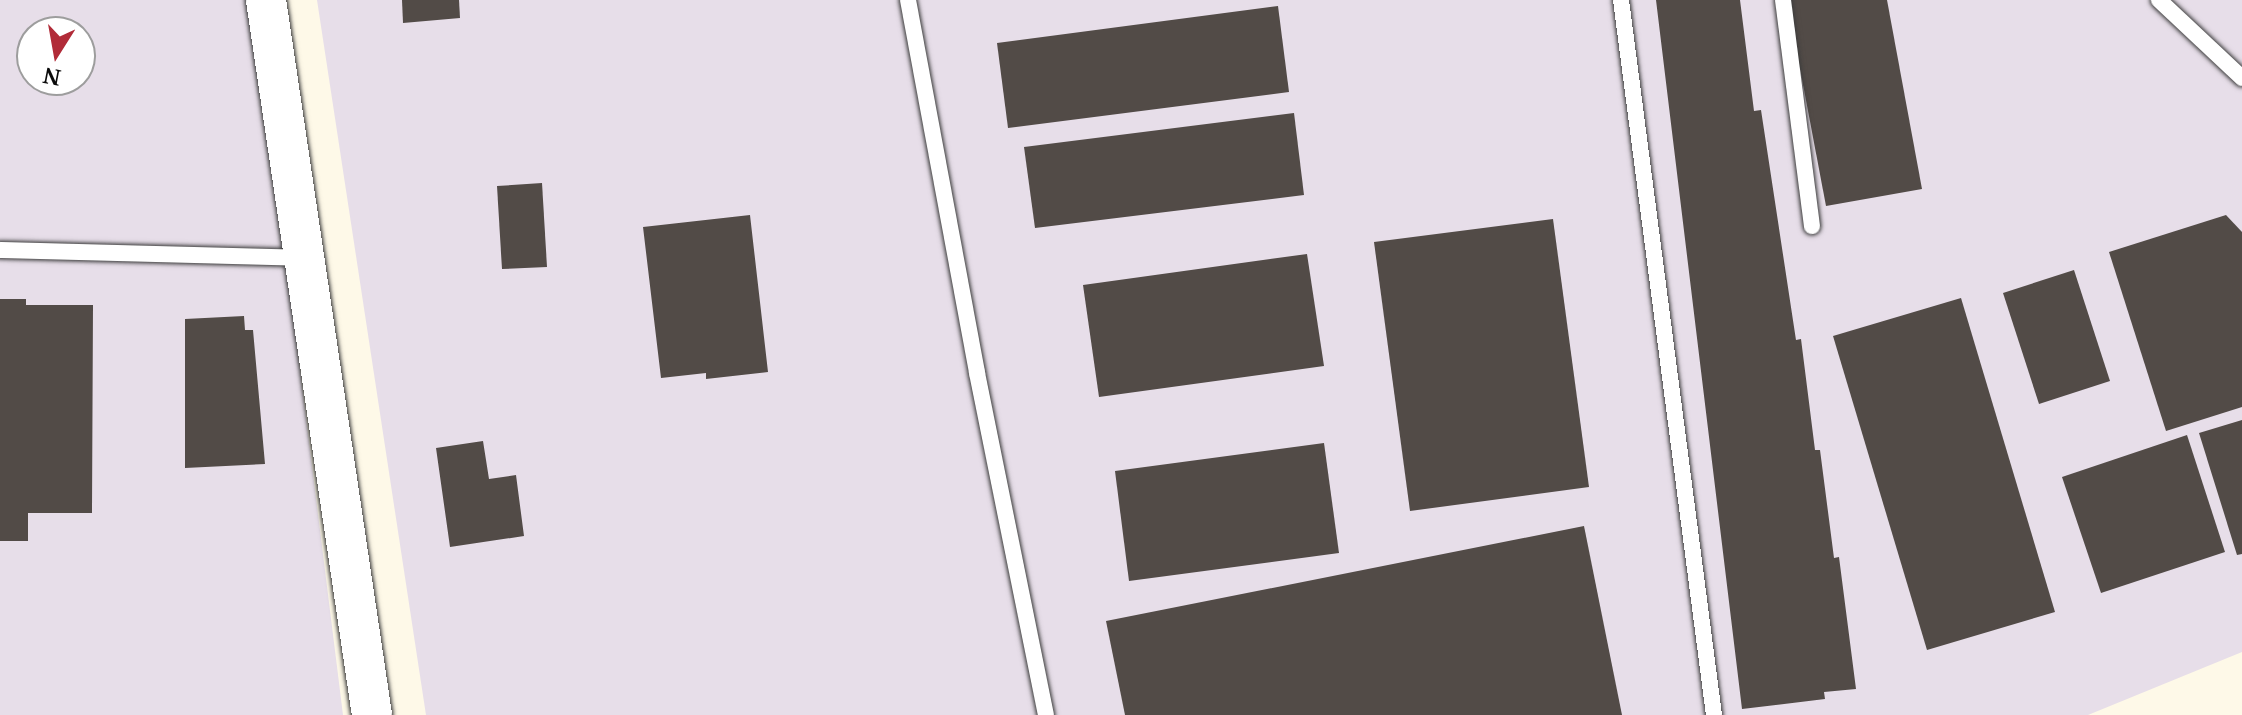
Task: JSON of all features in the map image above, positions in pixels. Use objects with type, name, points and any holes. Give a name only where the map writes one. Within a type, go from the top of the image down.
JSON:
[{"type":"street","points":[[266,0],[372,715]]},
{"type":"lane","points":[[908,0],[977,373],[1046,715]]},
{"type":"lane","points":[[1621,0],[1714,715]]},
{"type":"lane","points":[[1783,0],[1812,226]]},
{"type":"lane","points":[[2159,0],[2242,78]]},
{"type":"lane","points":[[0,250],[302,258]]},
{"type":"shaded area","points":[[0,0],[254,0],[343,715],[0,715]]},
{"type":"shaded area","points":[[317,0],[2242,0],[2242,652],[2088,715],[426,715]]},
{"type":"building","points":[[402,0],[459,0],[460,18],[403,23]]},
{"type":"building","points":[[1656,0],[1740,0],[1754,111],[1761,110],[1796,340],[1801,339],[1815,450],[1820,450],[1834,558],[1839,557],[1856,689],[1824,692],[1825,699],[1742,709]]},
{"type":"building","points":[[1787,0],[1887,0],[1922,189],[1826,206]]},
{"type":"building","points":[[1278,6],[1289,92],[1008,128],[997,43]]},
{"type":"building","points":[[1294,113],[1304,195],[1035,228],[1024,147]]},
{"type":"building","points":[[542,183],[547,267],[502,269],[497,186]]},
{"type":"building","points":[[750,215],[768,372],[706,379],[706,373],[661,378],[643,227]]},
{"type":"building","points":[[2226,215],[2242,232],[2242,407],[2166,431],[2109,252]]},
{"type":"building","points":[[1553,219],[1589,487],[1410,511],[1374,242]]},
{"type":"building","points":[[1307,254],[1324,366],[1099,397],[1083,285]]},
{"type":"building","points":[[2074,270],[2110,381],[2039,404],[2003,293]]},
{"type":"building","points":[[1961,298],[2055,612],[1927,650],[1833,336]]},
{"type":"building","points":[[0,299],[26,299],[26,305],[93,305],[92,513],[28,513],[28,541],[0,541]]},
{"type":"building","points":[[244,316],[245,330],[253,330],[265,464],[185,468],[185,319]]},
{"type":"building","points":[[2242,420],[2242,554],[2237,555],[2199,433]]},
{"type":"building","points":[[2187,435],[2225,552],[2101,593],[2062,477]]},
{"type":"building","points":[[483,441],[489,479],[516,475],[524,536],[450,547],[436,448]]},
{"type":"building","points":[[1324,443],[1339,553],[1129,581],[1115,471]]},
{"type":"building","points":[[1584,526],[1622,715],[1125,715],[1106,621]]}]
